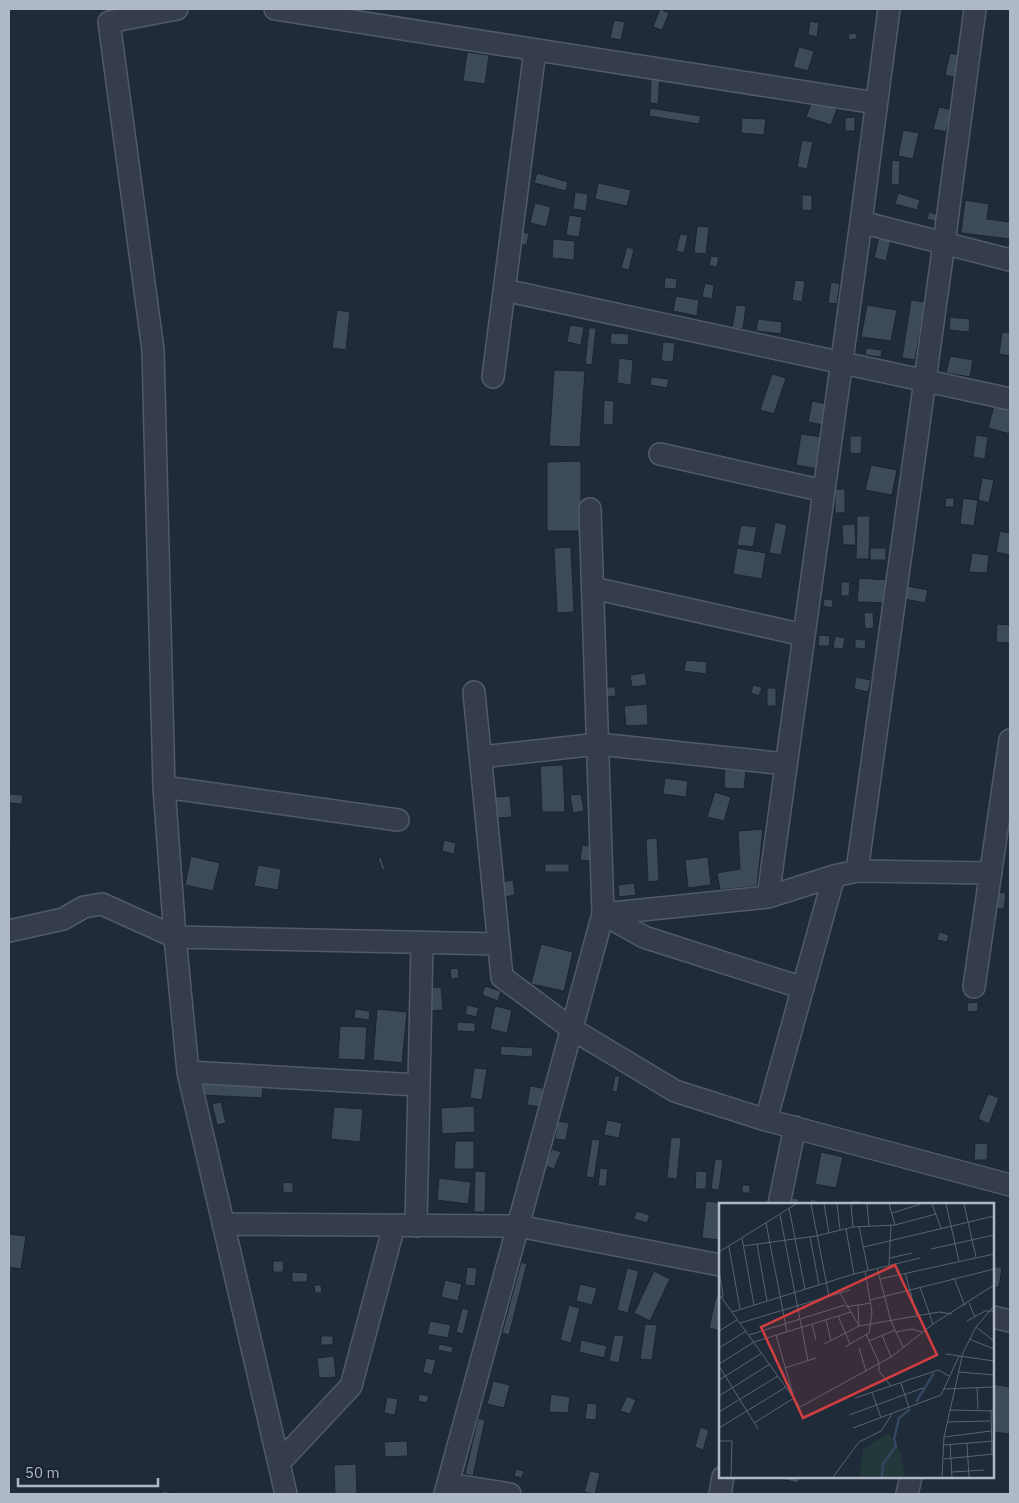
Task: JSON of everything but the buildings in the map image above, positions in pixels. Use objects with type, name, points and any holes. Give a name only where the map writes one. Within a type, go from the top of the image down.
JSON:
[{"type":"street","points":[[177,9],[110,22],[153,350],[164,787],[175,937],[188,1072],[286,1494]]},
{"type":"street","points":[[275,9],[876,104]]},
{"type":"street","points":[[768,897],[889,9]]},
{"type":"street","points":[[857,871],[975,9]]},
{"type":"street","points":[[493,377],[535,50]]},
{"type":"street","points":[[861,222],[1010,260]]},
{"type":"street","points":[[504,290],[1010,399]]},
{"type":"street","points":[[660,454],[824,491]]},
{"type":"street","points":[[510,1494],[446,1489],[604,914],[590,509]]},
{"type":"street","points":[[593,588],[804,635]]},
{"type":"street","points":[[474,692],[502,976],[572,1029],[675,1091],[766,1120],[1010,1185]]},
{"type":"street","points":[[974,987],[1010,740]]},
{"type":"street","points":[[480,757],[598,744],[786,764]]},
{"type":"street","points":[[164,787],[398,820]]},
{"type":"street","points":[[604,914],[768,897],[834,876],[857,871],[991,873]]},
{"type":"street","points":[[766,1120],[834,876]]},
{"type":"street","points":[[9,931],[63,918],[84,907],[102,904],[175,937],[499,944]]},
{"type":"street","points":[[604,914],[644,937],[803,988]]},
{"type":"street","points":[[416,1226],[422,943]]},
{"type":"street","points":[[188,1072],[418,1085]]},
{"type":"street","points":[[779,1203],[795,1127]]},
{"type":"street","points":[[223,1224],[518,1226],[719,1265]]},
{"type":"street","points":[[279,1463],[351,1386],[394,1226]]},
{"type":"street","points":[[994,1318],[1010,1321]]},
{"type":"street","points":[[720,1494],[723,1478]]},
{"type":"street","points":[[908,1494],[911,1478]]}]
